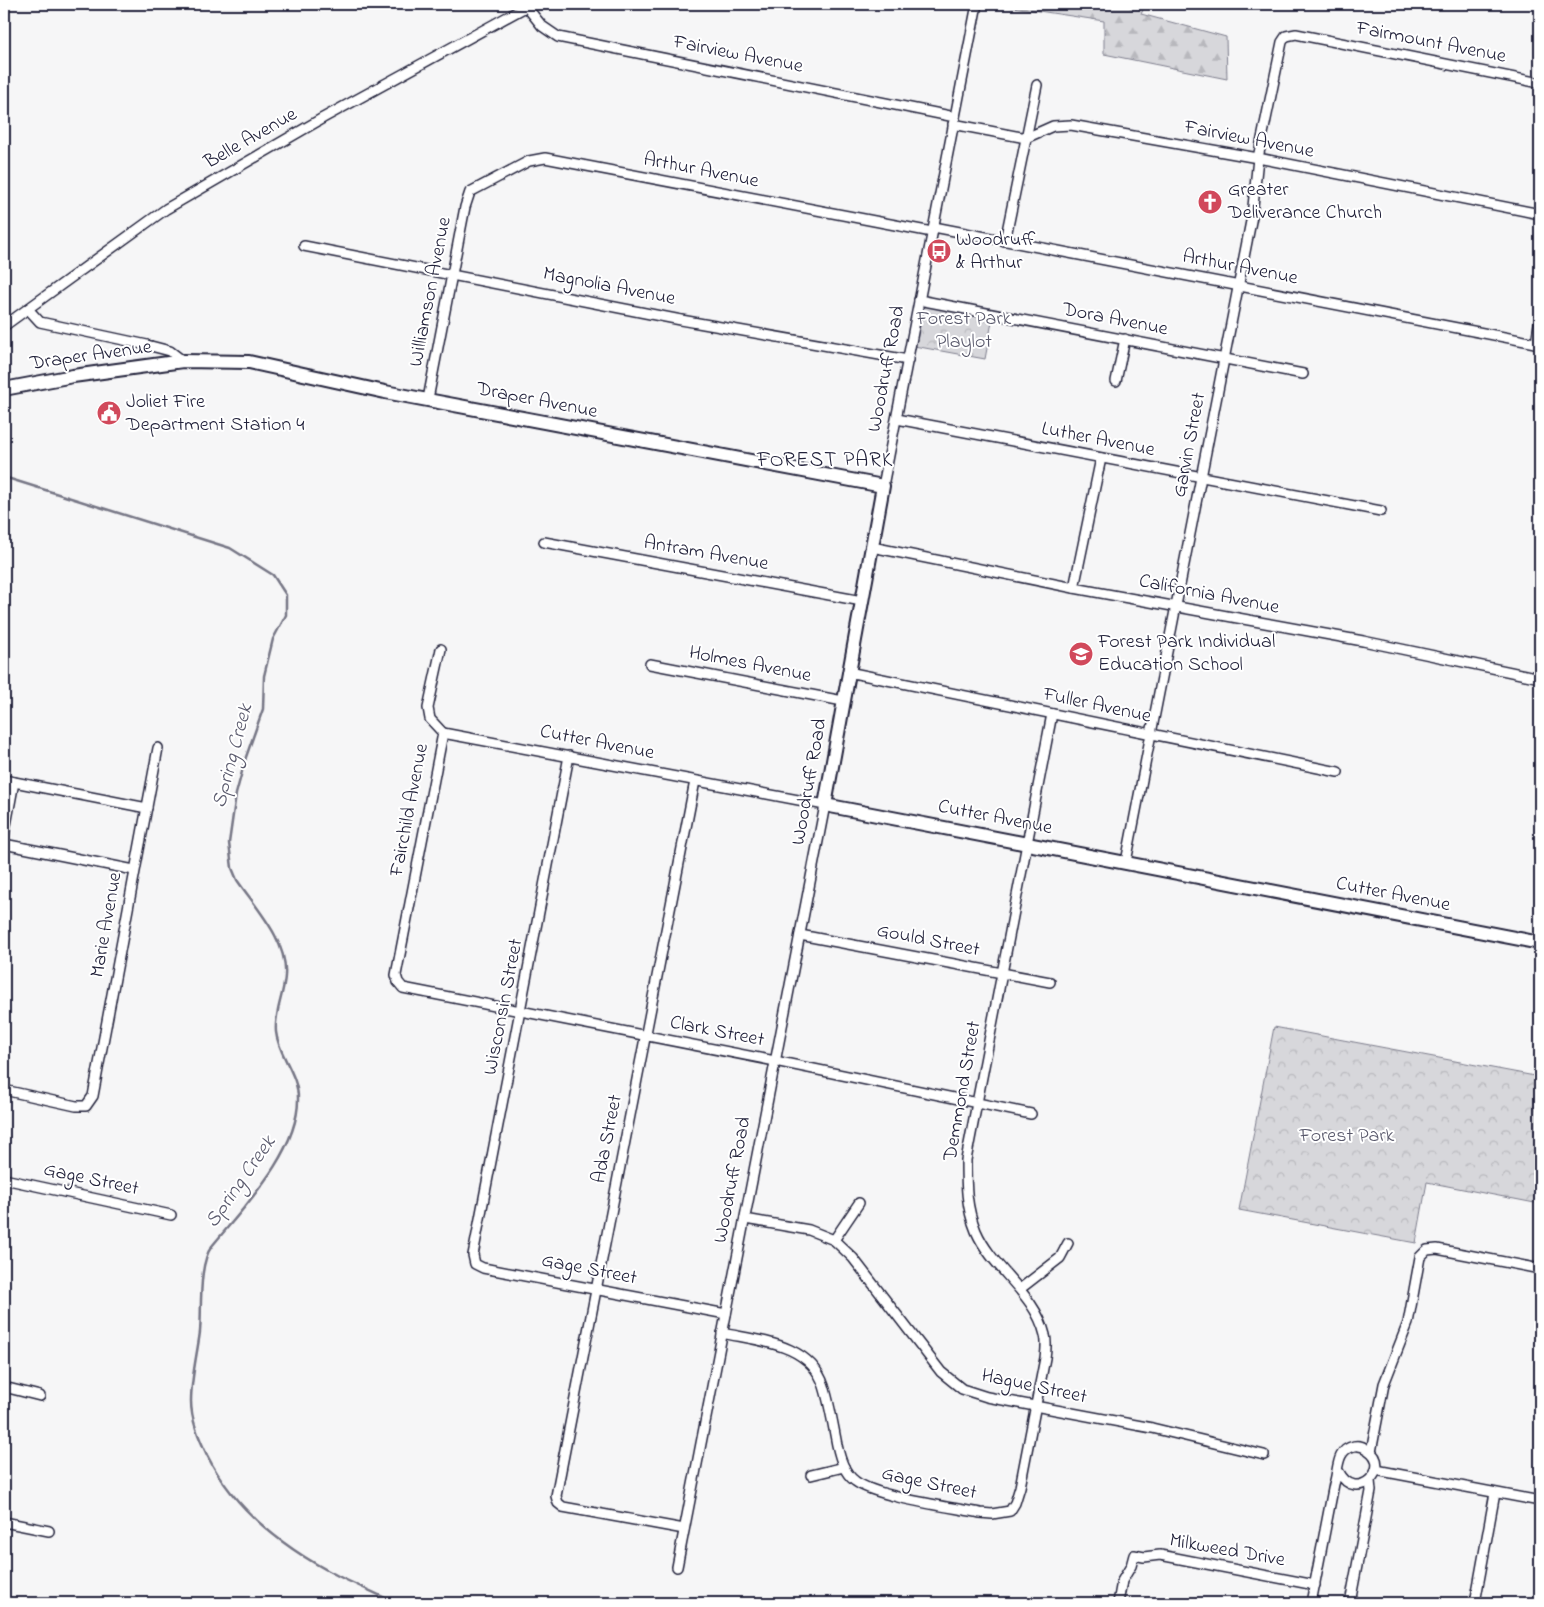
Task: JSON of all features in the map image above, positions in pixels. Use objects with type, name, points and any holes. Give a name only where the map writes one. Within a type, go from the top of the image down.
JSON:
[{"type":"street","name":"Woodruff Road","points":[[677,1567],[825,805],[883,486],[976,4]]},
{"type":"street","name":"Fairview Avenue","points":[[528,5],[542,26],[558,36],[954,120],[1026,138],[1053,126],[1071,125],[1258,158],[1540,214]]},
{"type":"street","name":"Belle Avenue","points":[[4,326],[29,310],[166,209],[323,118],[528,5]]},
{"type":"street","name":"Fairmount Avenue","points":[[1286,36],[1296,34],[1540,82]]},
{"type":"street","name":"Garvin Street","points":[[1126,862],[1252,216],[1258,158],[1282,42],[1286,36]]},
{"type":"street","points":[[1006,241],[1037,85]]},
{"type":"street","name":"Arthur Avenue","points":[[470,192],[529,161],[545,158],[1006,241],[1538,343]]},
{"type":"street","name":"Williamson Avenue","points":[[428,399],[464,207],[470,192]]},
{"type":"street","name":"Magnolia Avenue","points":[[304,246],[681,320],[908,360]]},
{"type":"street","name":"Dora Avenue","points":[[919,300],[1303,374]]},
{"type":"street","name":"Draper Avenue","points":[[29,310],[40,322],[147,344],[170,352],[183,362]]},
{"type":"street","points":[[1538,343],[1540,318]]},
{"type":"street","points":[[1116,381],[1125,339]]},
{"type":"street","name":"Draper Avenue","points":[[4,389],[89,373],[183,362],[250,362],[428,399],[883,486]]},
{"type":"street","name":"Luther Avenue","points":[[897,419],[1381,511]]},
{"type":"street","points":[[1074,588],[1100,458]]},
{"type":"street","name":"Antram Avenue","points":[[544,542],[862,601]]},
{"type":"street","name":"California Avenue","points":[[872,547],[1074,588],[1363,641],[1540,678]]},
{"type":"street","name":"Fairchild Avenue","points":[[398,982],[396,975],[443,733],[430,719],[428,708],[441,649]]},
{"type":"street","name":"Holmes Avenue","points":[[650,664],[843,701]]},
{"type":"street","name":"Fuller Avenue","points":[[848,672],[1338,772]]},
{"type":"street","name":"Demmond Street","points":[[1010,1511],[1020,1487],[1045,1358],[1046,1337],[1038,1315],[1020,1289],[990,1253],[977,1232],[966,1200],[966,1160],[1052,714]]},
{"type":"street","name":"Cutter Avenue","points":[[443,733],[1126,862],[1540,943]]},
{"type":"street","name":"Marie Avenue","points":[[4,1090],[86,1106],[93,1096],[158,748]]},
{"type":"street","name":"Wisconsin Street","points":[[475,1264],[473,1255],[569,756]]},
{"type":"street","points":[[4,780],[147,808]]},
{"type":"street","points":[[4,836],[14,782]]},
{"type":"street","name":"Ada Street","points":[[684,1529],[563,1507],[558,1503],[556,1496],[695,782]]},
{"type":"street","points":[[4,844],[134,870]]},
{"type":"street","name":"Gould Street","points":[[800,935],[1050,982]]},
{"type":"street","name":"Clark Street","points":[[398,982],[403,988],[775,1061],[1031,1114]]},
{"type":"street","name":"Gage Street","points":[[4,1179],[171,1215]]},
{"type":"street","points":[[834,1240],[859,1203]]},
{"type":"street","name":"Hague Street","points":[[745,1219],[809,1230],[834,1240],[853,1258],[941,1372],[962,1389],[987,1397],[1152,1428],[1264,1455]]},
{"type":"street","points":[[1020,1289],[1060,1258],[1068,1242]]},
{"type":"street","points":[[1371,1452],[1384,1384],[1408,1323],[1420,1257],[1427,1250],[1436,1249],[1540,1268]]},
{"type":"street","name":"Gage Street","points":[[475,1264],[484,1268],[726,1314]]},
{"type":"street","points":[[722,1334],[777,1344],[795,1351],[812,1363],[824,1384],[844,1467],[811,1475]]},
{"type":"street","points":[[4,1387],[40,1396]]},
{"type":"street","points":[[1311,1603],[1334,1484],[1339,1472],[1339,1459],[1347,1449],[1359,1446],[1371,1452],[1375,1457],[1376,1470],[1370,1480],[1371,1491],[1350,1603]]},
{"type":"street","name":"Gage Street","points":[[844,1467],[855,1481],[872,1491],[980,1513],[1010,1511]]},
{"type":"street","points":[[1376,1470],[1540,1501]]},
{"type":"street","points":[[1339,1472],[1346,1482],[1352,1484],[1358,1485],[1370,1480]]},
{"type":"street","points":[[1475,1603],[1495,1493]]},
{"type":"street","points":[[4,1522],[49,1530]]},
{"type":"street","name":"Milkweed Drive","points":[[1118,1603],[1122,1581],[1131,1566],[1134,1555],[1144,1558],[1160,1555],[1315,1585]]},
{"type":"green space","points":[[993,4],[1146,4],[1141,14],[1226,37],[1227,79],[1104,54],[1104,21]]},
{"type":"green space","name":"Forest Park Playlot","points":[[923,298],[994,311],[985,359],[914,346]]},
{"type":"green space","name":"Forest Park","points":[[1274,1027],[1540,1077],[1540,1204],[1427,1182],[1416,1243],[1239,1210]]},
{"type":"waterway","name":"Spring Creek","points":[[4,477],[230,548],[273,575],[286,595],[286,615],[273,639],[264,676],[263,709],[246,757],[236,794],[229,843],[232,868],[237,880],[269,925],[285,963],[284,983],[276,1018],[276,1032],[280,1048],[292,1072],[297,1089],[296,1118],[280,1158],[254,1196],[212,1246],[204,1264],[200,1332],[192,1384],[191,1408],[196,1429],[207,1455],[218,1475],[247,1511],[281,1541],[300,1554],[340,1577],[395,1603]]},
{"type":"place","name":"Greater Deliverance Church","points":[[1210,202]]},
{"type":"place","name":"Woodruff & Arthur","points":[[939,251]]},
{"type":"place","name":"Joliet Fire Department Station 4","points":[[109,413]]},
{"type":"place","name":"Forest Park Individual Education School","points":[[1081,654]]},
{"type":"district","name":"FOREST PARK","points":[[825,461]]}]
